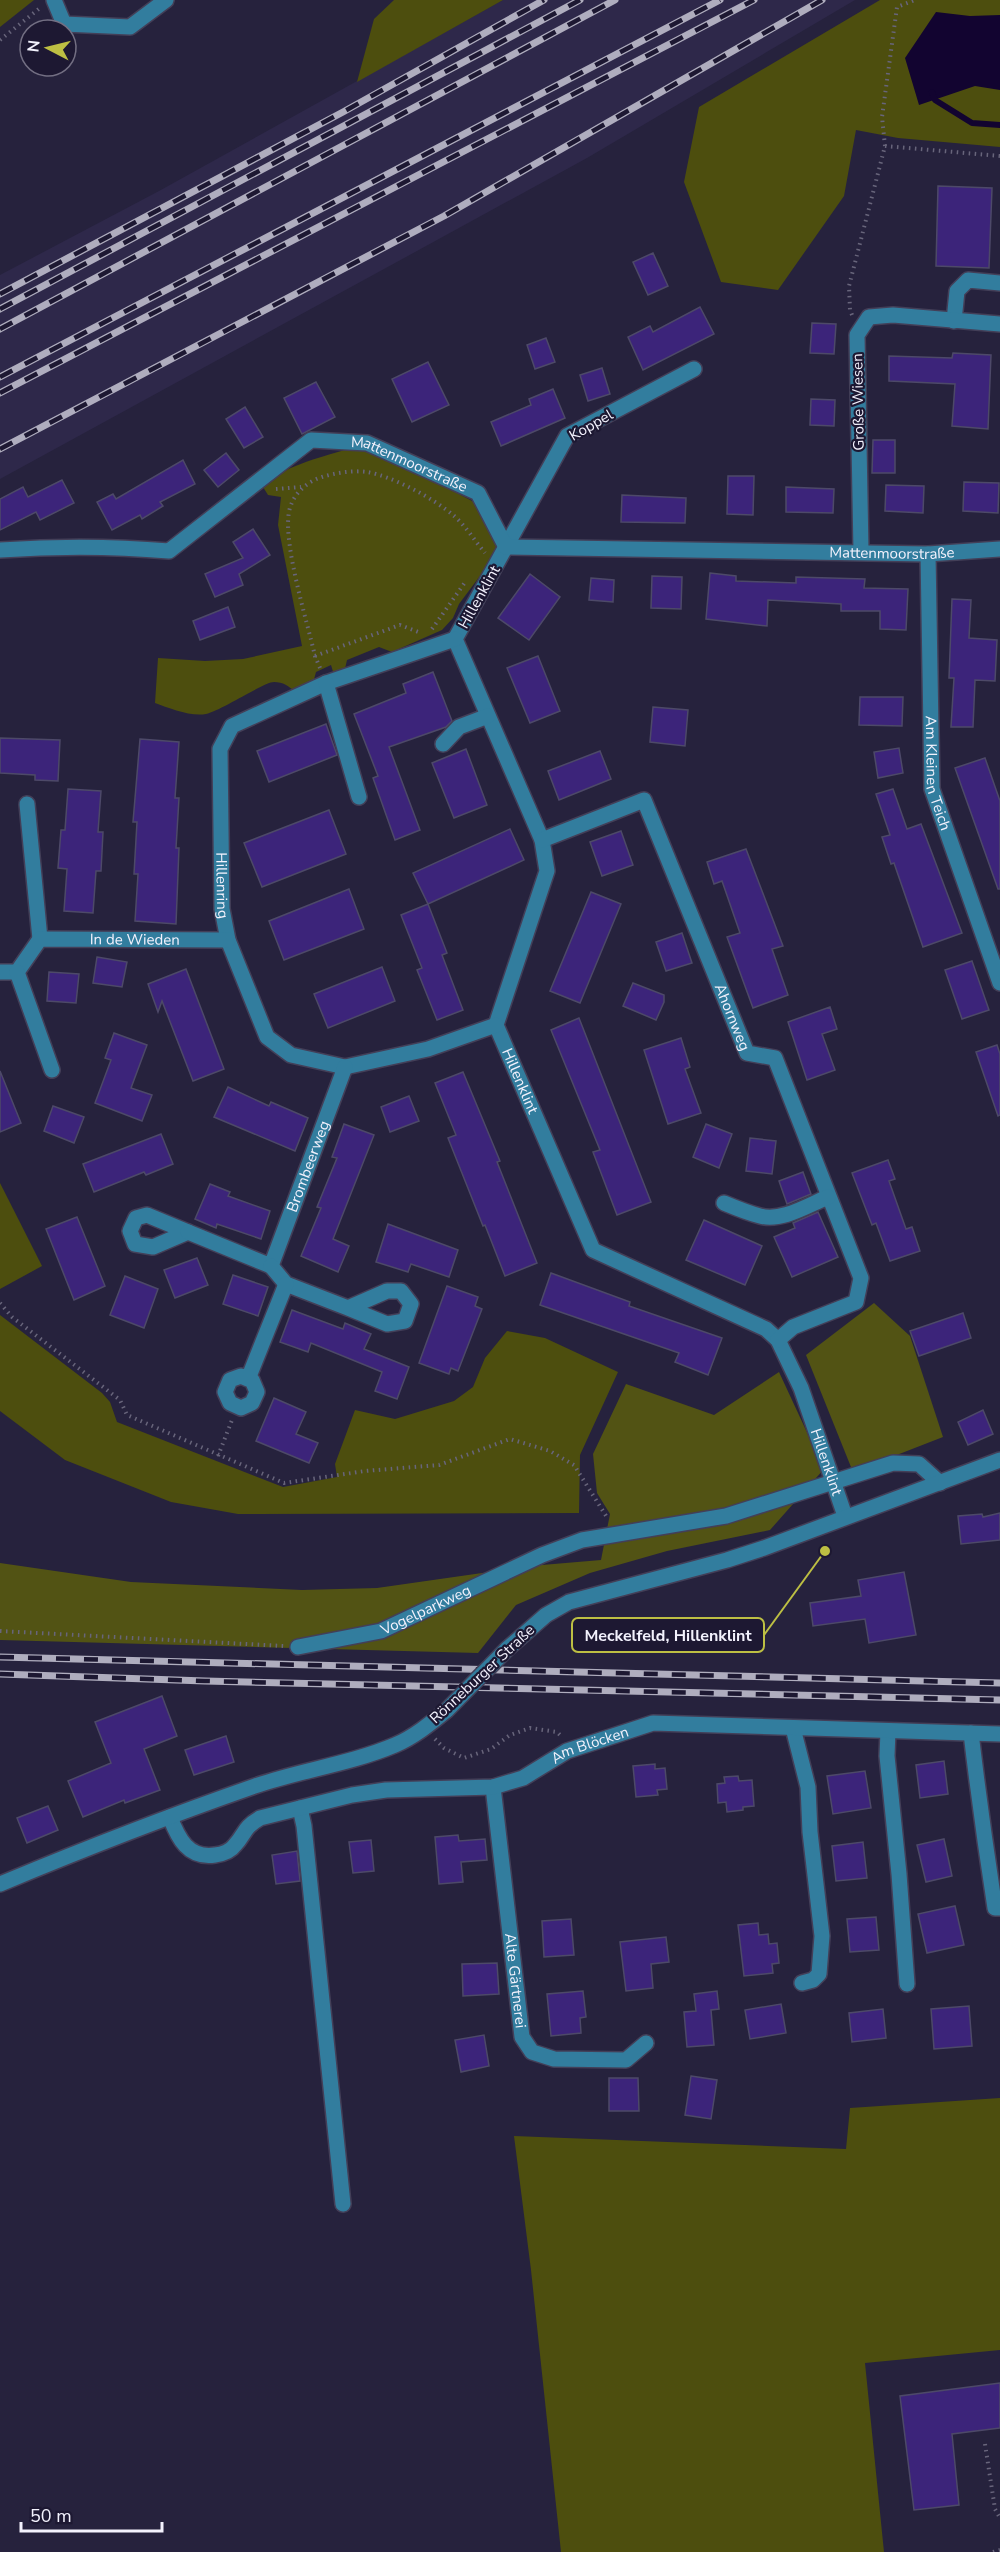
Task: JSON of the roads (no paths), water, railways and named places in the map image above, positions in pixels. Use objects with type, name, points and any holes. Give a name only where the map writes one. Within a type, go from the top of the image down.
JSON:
[{"type":"street","points":[[48,3],[64,24],[130,27],[166,0]]},
{"type":"street","points":[[1000,283],[968,280],[957,291],[954,321],[1000,324]]},
{"type":"street","name":"Große Wiesen","points":[[861,551],[857,335],[869,317],[893,315],[954,321]]},
{"type":"street","name":"Koppel","points":[[506,547],[567,436],[694,369]]},
{"type":"street","name":"Mattenmoorstraße","points":[[0,550],[113,546],[169,551],[311,440],[367,443],[478,493],[506,547],[861,551],[928,554],[1000,549]]},
{"type":"street","name":"Hillenklint","points":[[506,547],[455,639],[542,840],[547,872],[496,1025],[593,1250],[766,1329],[778,1340],[801,1388],[845,1516]]},
{"type":"street","name":"Am Kleinen Teich","points":[[928,554],[932,789],[1000,983]]},
{"type":"street","name":"Hillenring","points":[[455,639],[326,683],[232,726],[220,749],[222,909],[228,940],[267,1037],[291,1054],[345,1067],[428,1049],[496,1025]]},
{"type":"street","points":[[326,683],[358,797]]},
{"type":"street","points":[[443,744],[459,727],[488,716]]},
{"type":"street","name":"Ahornweg","points":[[542,840],[644,800],[747,1053],[775,1058],[861,1278],[856,1302],[793,1327],[778,1340]]},
{"type":"street","points":[[17,972],[40,939],[27,804]]},
{"type":"street","name":"In de Wieden","points":[[40,939],[228,940]]},
{"type":"street","points":[[0,972],[17,972]]},
{"type":"street","points":[[17,972],[52,1070]]},
{"type":"street","name":"Brombeerweg","points":[[271,1266],[345,1067]]},
{"type":"street","points":[[724,1203],[761,1217],[772,1217],[783,1215],[828,1197]]},
{"type":"street","points":[[188,1232],[271,1266],[286,1284],[348,1308]]},
{"type":"street","points":[[248,1378],[286,1284]]},
{"type":"street","points":[[241,1376],[248,1378],[252,1380],[257,1392],[252,1403],[241,1408],[230,1403],[225,1392],[230,1380],[241,1376]]},
{"type":"street","name":"Rönneburger Straße","points":[[0,1884],[99,1842],[258,1785],[338,1764],[396,1745],[424,1728],[447,1710],[507,1649],[546,1615],[569,1602],[727,1560],[810,1532],[845,1516],[1000,1460]]},
{"type":"street","name":"Vogelparkweg","points":[[297,1647],[381,1631],[542,1554],[582,1540],[726,1516],[893,1463],[919,1464],[939,1483]]},
{"type":"street","name":"Am Blöcken","points":[[170,1817],[185,1847],[196,1854],[210,1856],[226,1853],[236,1845],[248,1825],[260,1818],[352,1795],[387,1790],[493,1787],[523,1778],[567,1751],[653,1724],[1000,1734]]},
{"type":"street","points":[[793,1728],[808,1787],[810,1832],[822,1936],[819,1974],[813,1980],[802,1983]]},
{"type":"street","points":[[888,1731],[887,1756],[907,1984]]},
{"type":"street","points":[[971,1733],[989,1872],[995,1908],[1000,1908]]},
{"type":"street","name":"Alte Gärtnerei","points":[[493,1787],[522,2037],[532,2052],[554,2059],[626,2060],[646,2043]]},
{"type":"street","points":[[300,1808],[304,1827],[343,2204]]},
{"type":"waterway","points":[[932,92],[935,100],[972,123],[1000,125]]},
{"type":"railway","points":[[0,294],[343,112],[544,0]]},
{"type":"railway","points":[[0,309],[580,0]]},
{"type":"railway","points":[[0,329],[615,0]]},
{"type":"railway","points":[[0,377],[720,0]]},
{"type":"railway","points":[[0,393],[754,0]]},
{"type":"railway","points":[[0,449],[444,216],[822,0]]},
{"type":"railway","points":[[0,1657],[1000,1683]]},
{"type":"railway","points":[[0,1674],[1000,1700]]},
{"type":"place","name":"Meckelfeld, Hillenklint","points":[[825,1551]]}]
